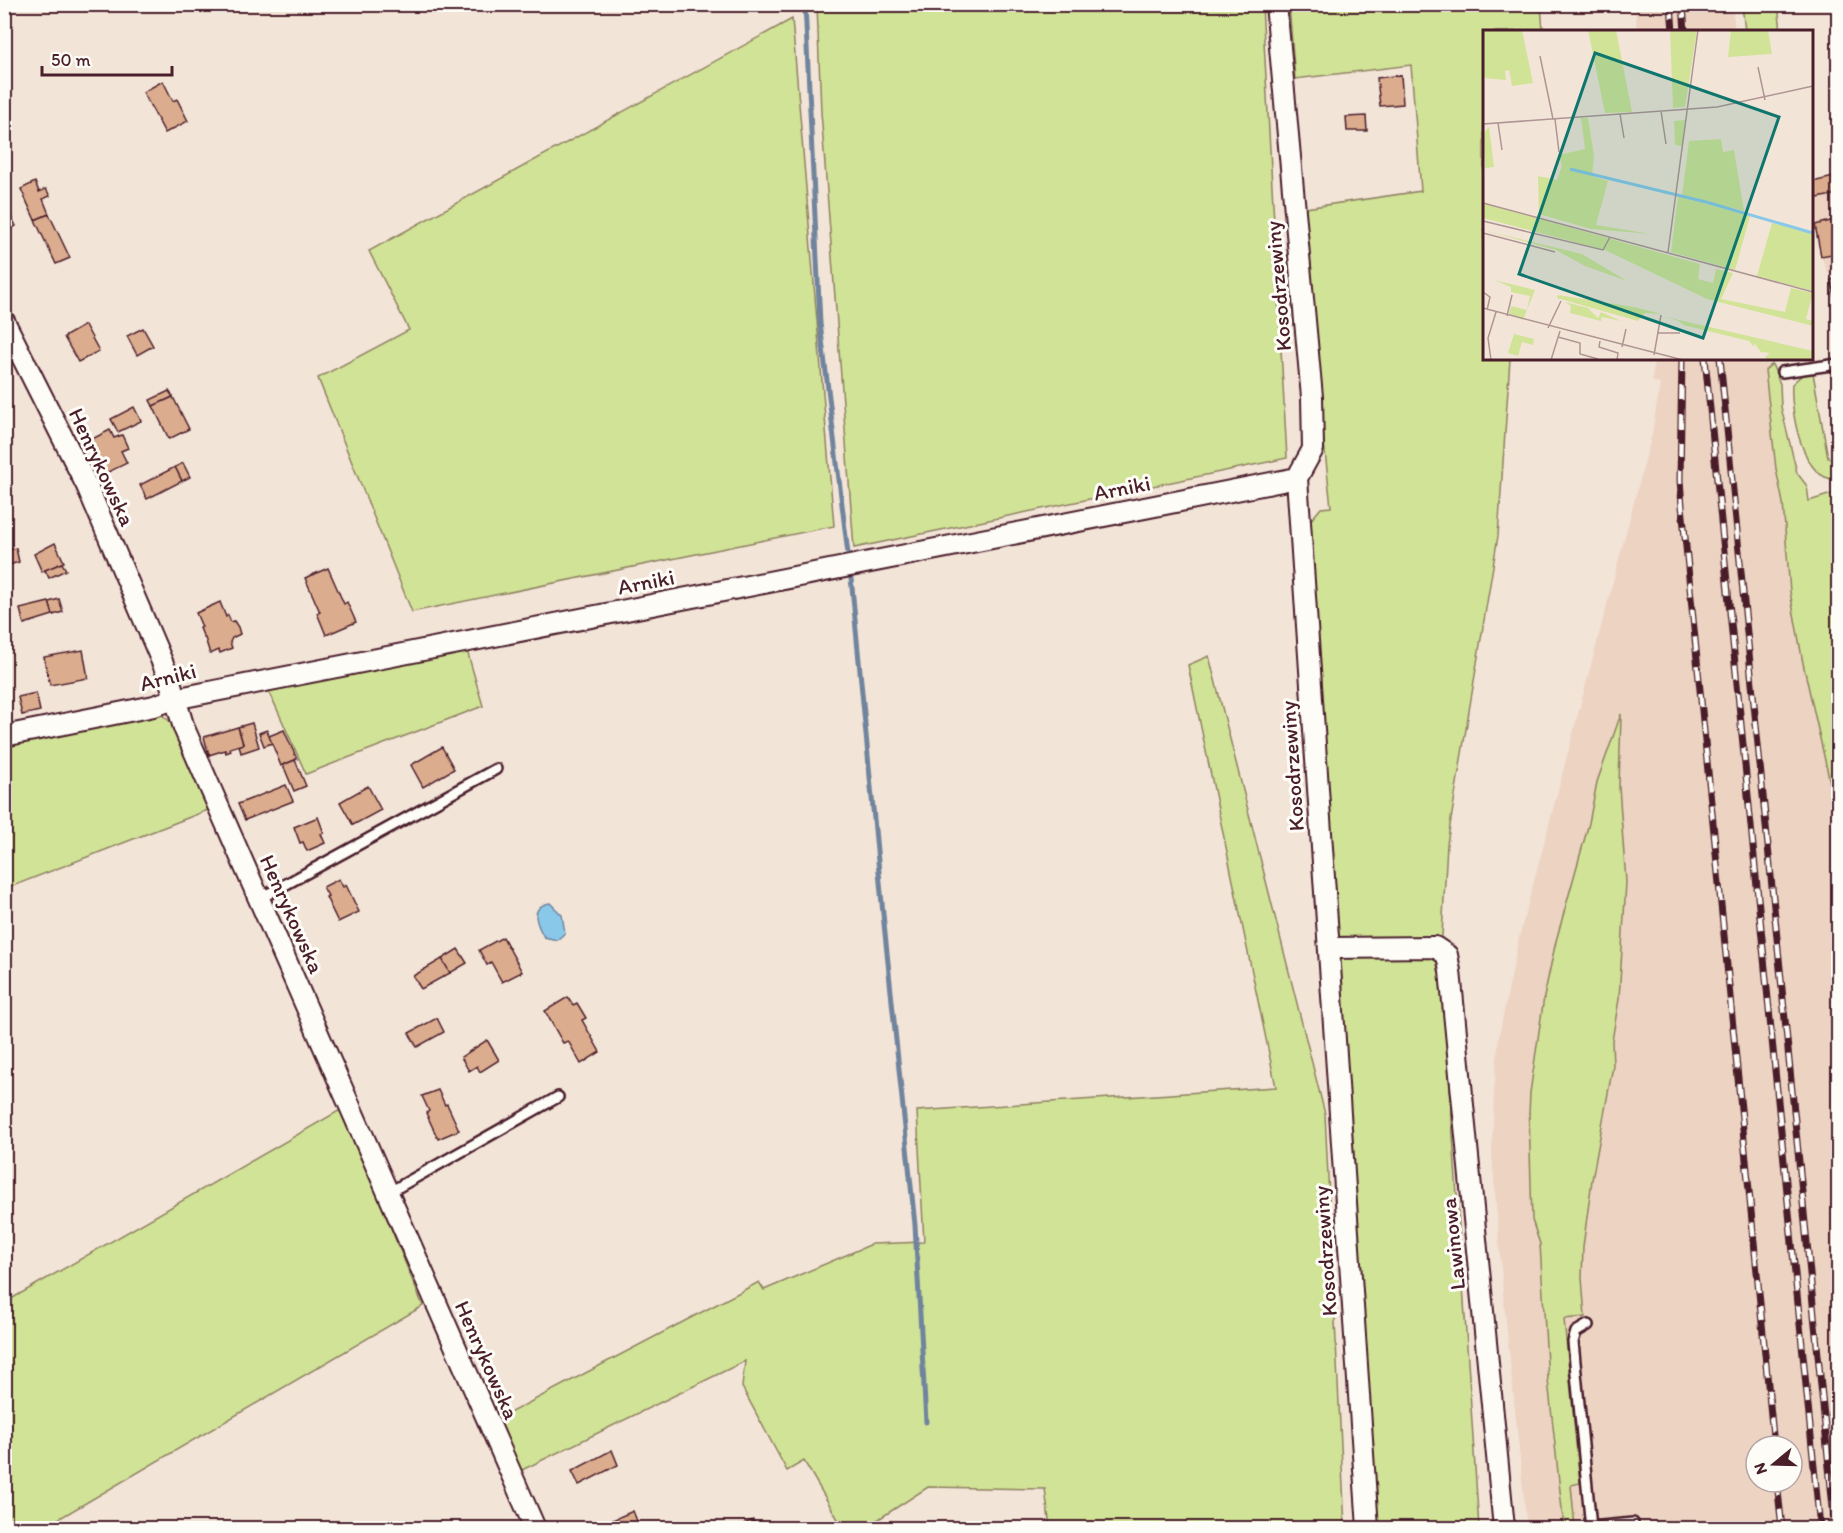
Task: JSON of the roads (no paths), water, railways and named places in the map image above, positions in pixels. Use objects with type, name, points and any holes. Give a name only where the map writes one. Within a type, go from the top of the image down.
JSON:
[{"type":"street","name":"Kosodrzewiny","points":[[1276,4],[1312,397],[1313,449],[1297,478],[1368,1528]]},
{"type":"street","name":"Henrykowska","points":[[4,321],[87,486],[169,678],[184,728],[535,1528]]},
{"type":"street","name":"Arniki","points":[[4,736],[154,706],[174,699],[1297,478]]},
{"type":"street","name":"Lawinowa","points":[[1329,948],[1435,947],[1447,955],[1452,982],[1504,1528]]},
{"type":"lane","points":[[1782,372],[1839,364]]},
{"type":"lane","points":[[260,899],[496,769]]},
{"type":"lane","points":[[388,1193],[558,1097]]},
{"type":"lane","points":[[1588,1325],[1576,1332],[1573,1342],[1591,1528],[1633,1522]]},
{"type":"water","points":[[550,903],[562,915],[565,933],[557,940],[544,937],[536,917],[539,908]]},
{"type":"waterway","points":[[805,4],[820,323],[852,587],[915,1225],[926,1422]]},
{"type":"railway","points":[[1671,4],[1673,30]]},
{"type":"railway","points":[[1683,4],[1685,30]]},
{"type":"railway","points":[[1682,360],[1680,480],[1682,506],[1773,1434]]},
{"type":"railway","points":[[1705,360],[1820,1528]]},
{"type":"railway","points":[[1720,360],[1835,1528]]},
{"type":"railway","points":[[1778,1494],[1782,1528]]}]
